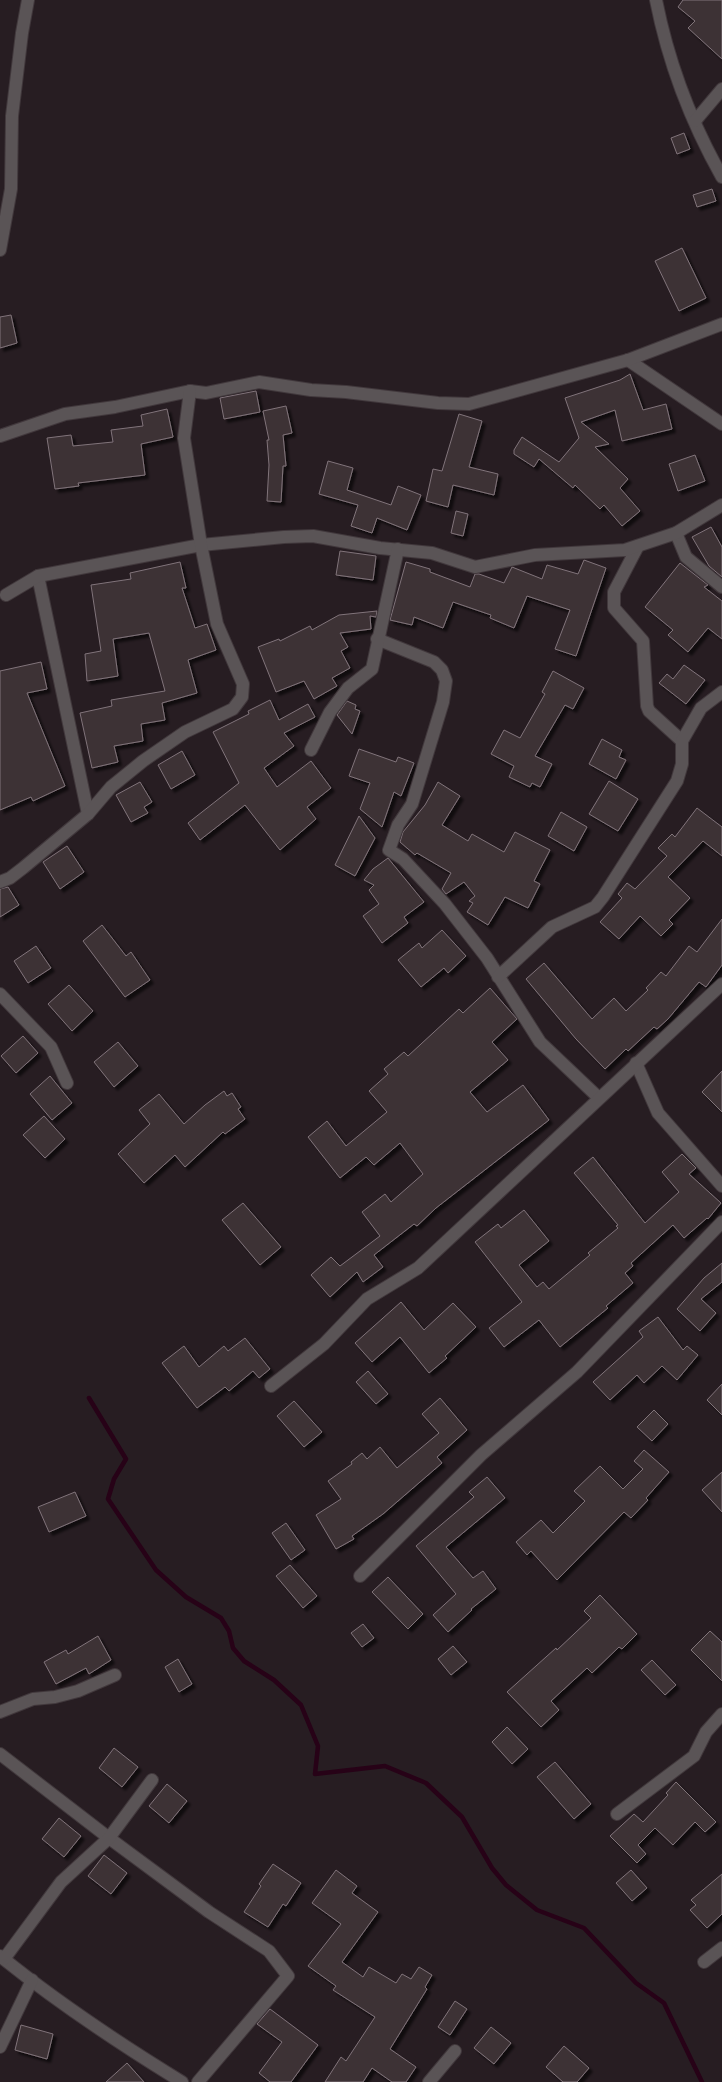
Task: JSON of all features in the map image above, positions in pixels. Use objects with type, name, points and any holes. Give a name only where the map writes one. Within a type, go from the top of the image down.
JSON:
[{"type":"street","points":[[0,250],[11,189],[12,116],[22,33],[28,0]]},
{"type":"street","points":[[656,0],[664,41],[703,143],[722,177]]},
{"type":"street","points":[[694,121],[722,89]]},
{"type":"street","points":[[0,436],[65,414],[115,407],[190,391],[206,393],[259,382],[311,390],[346,392],[438,403],[469,404],[628,360],[722,324]]},
{"type":"street","points":[[628,360],[722,424]]},
{"type":"street","points":[[0,882],[23,868],[88,814],[111,787],[144,761],[185,732],[233,709],[242,697],[243,684],[217,624],[201,545],[184,438],[190,391]]},
{"type":"street","points":[[6,595],[38,576],[201,545],[313,536],[380,548],[432,553],[475,566],[535,555],[625,550],[676,533],[722,505]]},
{"type":"street","points":[[676,533],[686,557],[722,587]]},
{"type":"street","points":[[638,546],[614,592],[614,608],[643,641],[647,706],[649,711],[682,741]]},
{"type":"street","points":[[311,750],[330,712],[348,688],[372,669],[376,656],[377,640],[398,549]]},
{"type":"street","points":[[38,576],[88,814]]},
{"type":"street","points":[[377,640],[434,662],[442,670],[446,681],[443,702],[412,804],[398,825],[389,850],[403,859],[444,904],[487,958],[498,977],[520,1008],[540,1042],[599,1098]]},
{"type":"street","points":[[498,977],[552,927],[595,907],[604,897],[677,781],[682,764],[682,741],[701,708],[722,692]]},
{"type":"street","points":[[271,1386],[324,1344],[367,1299],[418,1268],[722,984]]},
{"type":"street","points":[[0,994],[51,1047],[67,1083]]},
{"type":"street","points":[[636,1063],[658,1113],[722,1186]]},
{"type":"street","points":[[360,1576],[481,1455],[578,1372],[722,1222]]},
{"type":"street","points":[[0,1712],[33,1699],[55,1697],[78,1691],[115,1675]]},
{"type":"street","points":[[617,1814],[694,1756],[706,1732],[722,1714]]},
{"type":"street","points":[[0,1754],[108,1838],[209,1912],[269,1951],[288,1976],[198,2082]]},
{"type":"street","points":[[152,1780],[108,1838],[61,1882],[2,1958],[110,2036],[177,2081]]},
{"type":"street","points":[[704,1962],[722,1948]]},
{"type":"street","points":[[0,2046],[32,1980]]},
{"type":"street","points":[[428,2082],[455,2051]]},
{"type":"building","points":[[683,0],[722,0],[722,59],[688,28],[695,21],[678,7]]},
{"type":"building","points":[[684,133],[690,149],[677,154],[671,138]]},
{"type":"building","points":[[712,189],[716,201],[697,207],[693,195]]},
{"type":"building","points":[[682,248],[706,298],[679,311],[655,261]]},
{"type":"building","points":[[11,315],[17,343],[0,348],[0,317]]},
{"type":"building","points":[[630,374],[643,410],[666,404],[672,429],[622,441],[615,410],[581,422],[609,444],[595,447],[628,479],[620,488],[640,511],[622,526],[604,505],[600,509],[575,485],[573,488],[539,459],[534,467],[514,454],[514,450],[522,437],[559,462],[579,438],[565,398],[620,380]]},
{"type":"building","points":[[256,391],[260,412],[224,419],[220,398]]},
{"type":"building","points":[[286,406],[292,433],[283,435],[286,466],[283,466],[281,502],[267,501],[269,465],[267,440],[269,440],[263,411]]},
{"type":"building","points":[[167,409],[173,437],[141,444],[145,475],[78,483],[79,486],[55,489],[47,438],[71,435],[73,446],[113,442],[111,430],[143,426],[141,415]]},
{"type":"building","points":[[459,414],[482,421],[469,467],[498,474],[494,495],[453,485],[448,507],[426,501],[433,469],[442,471]]},
{"type":"building","points":[[695,455],[705,481],[678,491],[669,464]]},
{"type":"building","points":[[328,461],[353,468],[347,490],[391,505],[398,486],[421,495],[407,530],[377,518],[372,533],[351,526],[358,505],[319,494]]},
{"type":"building","points":[[456,511],[468,514],[463,536],[451,533]]},
{"type":"building","points":[[711,527],[722,547],[722,577],[709,566],[692,537]]},
{"type":"building","points":[[340,551],[376,556],[373,580],[336,575]]},
{"type":"building","points":[[584,560],[606,568],[576,656],[555,649],[570,610],[527,596],[514,628],[490,618],[491,615],[453,602],[443,628],[414,617],[412,625],[390,620],[406,562],[430,569],[430,572],[470,587],[475,574],[504,583],[512,567],[542,579],[547,565],[578,574]]},
{"type":"building","points":[[180,562],[186,588],[182,588],[195,628],[207,624],[216,650],[188,660],[197,693],[162,703],[165,720],[141,724],[143,741],[114,746],[118,762],[92,768],[80,713],[112,706],[111,700],[165,691],[149,633],[113,639],[118,676],[87,681],[85,654],[101,651],[91,585],[131,579],[130,573]]},
{"type":"building","points":[[680,563],[708,585],[704,587],[722,601],[722,639],[708,628],[688,652],[668,635],[673,630],[645,607]]},
{"type":"building","points":[[377,611],[376,617],[370,616],[371,629],[340,633],[348,647],[341,651],[350,668],[332,678],[337,686],[314,699],[304,681],[276,692],[258,647],[279,639],[280,641],[310,626],[312,630],[339,615]]},
{"type":"building","points":[[41,662],[47,689],[27,693],[65,786],[33,801],[31,797],[0,810],[0,671]]},
{"type":"building","points":[[684,665],[705,680],[686,704],[659,683],[667,674],[673,679]]},
{"type":"building","points":[[553,671],[584,688],[573,709],[565,705],[535,756],[552,764],[540,787],[532,783],[530,787],[509,777],[514,766],[491,754],[504,730],[520,738],[545,694],[542,692]]},
{"type":"building","points":[[270,700],[279,720],[308,704],[315,717],[284,733],[294,746],[264,768],[277,787],[311,761],[331,788],[307,807],[316,819],[280,850],[245,805],[200,840],[188,823],[239,783],[213,732],[249,714],[248,711]]},
{"type":"building","points":[[347,701],[356,705],[355,709],[360,711],[352,734],[337,715]]},
{"type":"building","points":[[602,739],[622,750],[619,757],[626,760],[616,779],[589,764]]},
{"type":"building","points":[[359,749],[396,762],[398,757],[414,763],[401,796],[394,792],[382,827],[360,809],[370,783],[349,776]]},
{"type":"building","points":[[182,751],[195,775],[171,789],[158,765]]},
{"type":"building","points":[[609,781],[638,799],[618,831],[589,814]]},
{"type":"building","points":[[140,782],[152,802],[144,807],[148,813],[131,822],[116,795]]},
{"type":"building","points":[[438,782],[460,796],[442,825],[468,841],[472,834],[504,852],[515,832],[550,850],[534,881],[540,884],[528,908],[505,897],[488,925],[467,912],[473,903],[469,901],[475,896],[464,882],[446,894],[442,889],[451,873],[417,853],[415,855],[400,842],[403,832],[425,805]]},
{"type":"building","points":[[697,808],[722,827],[722,856],[703,841],[668,877],[690,898],[669,920],[673,924],[661,936],[640,916],[619,939],[600,922],[622,898],[618,894],[627,883],[635,889],[667,856],[658,848],[672,834],[675,837]]},
{"type":"building","points":[[561,812],[587,827],[574,851],[548,836]]},
{"type":"building","points":[[359,816],[375,838],[355,876],[335,865]]},
{"type":"building","points":[[67,846],[84,872],[60,889],[43,862]]},
{"type":"building","points":[[388,858],[424,902],[404,917],[408,923],[382,943],[363,916],[379,904],[369,890],[374,885],[364,880],[373,869]]},
{"type":"building","points":[[8,887],[19,905],[0,917],[0,889]]},
{"type":"building","points":[[722,919],[722,965],[706,987],[699,982],[668,1019],[657,1029],[654,1027],[628,1051],[626,1049],[605,1069],[576,1039],[526,979],[544,963],[592,1019],[614,998],[626,1011],[648,990],[646,988],[661,972],[666,976],[689,946],[697,952]]},
{"type":"building","points":[[102,925],[126,956],[131,952],[150,980],[125,997],[83,941]]},
{"type":"building","points":[[442,930],[466,956],[448,973],[444,968],[421,987],[398,960],[419,943],[422,948]]},
{"type":"building","points":[[36,946],[51,968],[28,983],[14,961]]},
{"type":"building","points":[[69,985],[93,1011],[72,1031],[48,1004]]},
{"type":"building","points":[[490,988],[517,1019],[492,1042],[508,1060],[470,1092],[487,1112],[523,1085],[549,1120],[436,1208],[417,1226],[414,1224],[374,1255],[383,1267],[363,1282],[357,1272],[330,1297],[311,1275],[331,1257],[340,1266],[380,1236],[362,1212],[385,1194],[391,1202],[423,1174],[400,1143],[374,1165],[366,1157],[340,1178],[308,1137],[327,1121],[346,1146],[387,1112],[369,1091],[388,1074],[384,1069],[404,1052],[408,1056],[459,1009],[463,1013]]},
{"type":"building","points":[[23,1036],[38,1053],[16,1073],[1,1056]]},
{"type":"building","points":[[118,1042],[138,1066],[114,1087],[94,1062]]},
{"type":"building","points":[[722,1071],[722,1112],[702,1092]]},
{"type":"building","points":[[50,1076],[72,1103],[52,1120],[30,1094]]},
{"type":"building","points":[[224,1091],[227,1096],[232,1093],[241,1107],[238,1109],[245,1119],[225,1134],[223,1132],[185,1167],[175,1155],[144,1183],[118,1154],[150,1124],[139,1110],[159,1094],[184,1124],[205,1105]]},
{"type":"building","points":[[44,1116],[65,1139],[45,1158],[23,1135]]},
{"type":"building","points":[[682,1154],[696,1168],[689,1174],[721,1203],[708,1219],[707,1218],[684,1238],[673,1225],[631,1263],[633,1266],[625,1273],[633,1283],[606,1306],[608,1308],[560,1347],[539,1320],[504,1347],[489,1328],[522,1302],[475,1242],[498,1224],[501,1228],[524,1210],[549,1241],[519,1265],[537,1287],[543,1282],[549,1289],[590,1255],[588,1253],[618,1228],[616,1226],[618,1225],[574,1173],[593,1157],[645,1223],[679,1192],[662,1172]]},
{"type":"building","points":[[243,1203],[281,1247],[260,1265],[222,1220]]},
{"type":"building","points":[[722,1263],[722,1282],[701,1299],[716,1313],[700,1331],[677,1309],[704,1278]]},
{"type":"building","points":[[401,1302],[424,1330],[453,1303],[476,1327],[445,1356],[447,1358],[429,1373],[400,1337],[372,1362],[355,1343]]},
{"type":"building","points":[[658,1317],[683,1350],[687,1346],[698,1355],[677,1380],[662,1366],[644,1383],[637,1375],[610,1400],[593,1382],[643,1337],[639,1331]]},
{"type":"building","points":[[245,1338],[270,1369],[259,1378],[253,1371],[229,1391],[225,1387],[197,1408],[162,1363],[184,1346],[199,1367],[224,1346],[228,1351]]},
{"type":"building","points":[[368,1371],[388,1394],[376,1404],[356,1382]]},
{"type":"building","points":[[722,1384],[722,1415],[707,1400]]},
{"type":"building","points":[[440,1398],[467,1430],[437,1457],[442,1463],[383,1514],[352,1536],[354,1539],[336,1549],[316,1515],[341,1499],[328,1481],[352,1464],[351,1462],[362,1453],[367,1459],[380,1447],[397,1468],[439,1433],[422,1414]]},
{"type":"building","points":[[294,1401],[322,1432],[304,1447],[277,1416]]},
{"type":"building","points":[[654,1410],[668,1424],[652,1441],[637,1427]]},
{"type":"building","points":[[644,1450],[669,1472],[646,1498],[648,1500],[631,1518],[624,1512],[557,1580],[531,1551],[527,1555],[516,1542],[541,1520],[553,1533],[585,1501],[574,1491],[600,1466],[623,1489],[643,1469],[634,1461]]},
{"type":"building","points":[[722,1472],[722,1512],[702,1490]]},
{"type":"building","points":[[487,1477],[505,1498],[446,1547],[473,1578],[483,1571],[496,1589],[471,1609],[472,1610],[448,1632],[433,1615],[456,1594],[416,1546],[474,1497],[469,1492]]},
{"type":"building","points":[[75,1492],[86,1516],[49,1532],[38,1507]]},
{"type":"building","points":[[286,1523],[305,1550],[291,1560],[272,1533]]},
{"type":"building","points":[[290,1565],[317,1596],[303,1608],[276,1576]]},
{"type":"building","points":[[388,1577],[423,1614],[408,1629],[372,1592]]},
{"type":"building","points":[[600,1595],[637,1634],[622,1649],[619,1647],[592,1673],[587,1668],[551,1701],[559,1710],[541,1727],[507,1692],[556,1648],[557,1650],[591,1618],[584,1611]]},
{"type":"building","points":[[363,1624],[374,1638],[362,1647],[351,1633]]},
{"type":"building","points":[[710,1631],[722,1642],[722,1681],[691,1650]]},
{"type":"building","points":[[98,1636],[111,1660],[89,1674],[86,1668],[56,1684],[44,1662],[66,1650],[68,1654]]},
{"type":"building","points":[[453,1646],[467,1662],[451,1675],[438,1659]]},
{"type":"building","points":[[178,1659],[192,1684],[179,1692],[165,1667]]},
{"type":"building","points":[[652,1660],[676,1685],[665,1695],[641,1670]]},
{"type":"building","points":[[507,1727],[528,1749],[512,1764],[492,1742]]},
{"type":"building","points":[[114,1748],[138,1767],[122,1787],[99,1768]]},
{"type":"building","points":[[555,1762],[591,1804],[574,1819],[537,1777]]},
{"type":"building","points":[[676,1782],[716,1822],[705,1832],[695,1822],[673,1845],[655,1828],[638,1845],[646,1854],[637,1863],[610,1836],[634,1814],[643,1822],[668,1795],[666,1793]]},
{"type":"building","points":[[167,1784],[187,1801],[169,1823],[149,1806]]},
{"type":"building","points":[[59,1818],[81,1836],[64,1857],[42,1839]]},
{"type":"building","points":[[104,1855],[127,1873],[111,1894],[88,1876]]},
{"type":"building","points":[[273,1864],[301,1883],[286,1906],[283,1904],[268,1927],[244,1912],[261,1886],[259,1884]]},
{"type":"building","points":[[336,1870],[357,1886],[352,1893],[378,1912],[342,1962],[363,1977],[369,1967],[396,1983],[402,1974],[411,1979],[419,1967],[432,1975],[425,1987],[427,1989],[390,2049],[416,2067],[406,2082],[392,2082],[372,2068],[363,2082],[325,2082],[341,2057],[346,2061],[375,2017],[333,1990],[336,1986],[308,1966],[341,1924],[312,1903]]},
{"type":"building","points":[[631,1870],[647,1888],[632,1901],[616,1883]]},
{"type":"building","points":[[722,1874],[722,1914],[707,1928],[690,1910],[696,1905],[691,1900]]},
{"type":"building","points":[[455,2001],[467,2009],[450,2035],[438,2027]]},
{"type":"building","points":[[270,2009],[318,2045],[291,2082],[270,2082],[259,2073],[282,2042],[257,2024]]},
{"type":"building","points":[[21,2025],[53,2034],[47,2059],[15,2050]]},
{"type":"building","points":[[491,2027],[511,2043],[494,2064],[474,2048]]},
{"type":"building","points":[[564,2046],[589,2068],[577,2082],[563,2082],[546,2067]]},
{"type":"building","points":[[127,2063],[144,2082],[106,2082]]},
{"type":"waterway","points":[[89,1398],[126,1459],[114,1479],[108,1499],[156,1570],[186,1597],[221,1618],[229,1631],[233,1648],[244,1661],[274,1680],[301,1705],[318,1746],[315,1774],[385,1766],[426,1783],[462,1817],[492,1868],[506,1885],[537,1910],[584,1928],[636,1983],[664,2003],[702,2082]]}]
